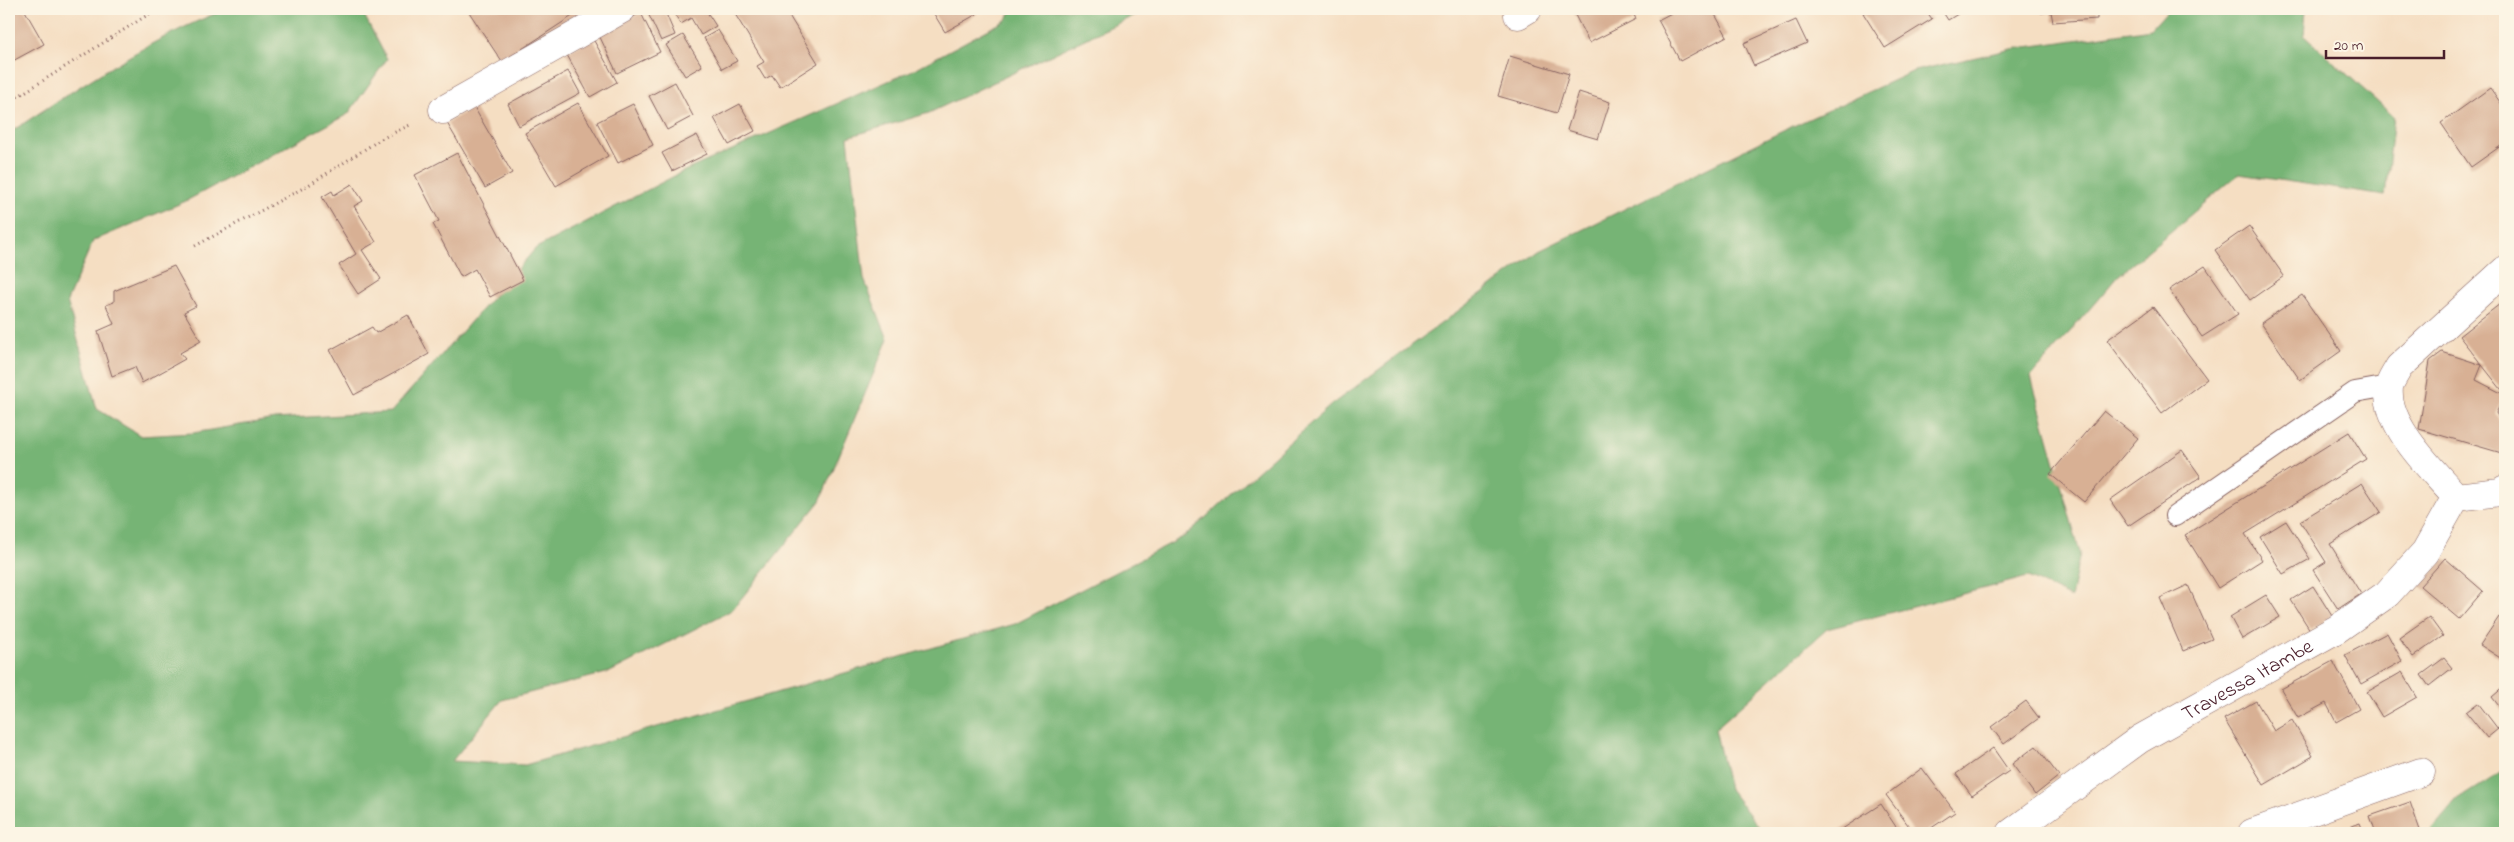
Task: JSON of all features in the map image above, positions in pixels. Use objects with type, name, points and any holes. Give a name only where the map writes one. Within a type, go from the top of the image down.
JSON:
[{"type":"street","points":[[444,110],[622,9]]},
{"type":"street","points":[[2505,270],[2399,367],[2389,386],[2391,409],[2407,440],[2456,497],[2500,492],[2505,489]]},
{"type":"street","name":"Travessa Itambe","points":[[2011,833],[2140,739],[2337,629],[2387,594],[2425,552],[2456,497]]},
{"type":"street","points":[[2252,833],[2297,825],[2421,772]]},
{"type":"lane","points":[[2175,516],[2355,392],[2389,386]]},
{"type":"path","points":[[9,102],[157,9]]},
{"type":"path","points":[[195,246],[307,186],[382,140],[444,110]]},
{"type":"green space","points":[[227,9],[361,9],[387,59],[348,114],[186,201],[93,241],[67,301],[97,409],[141,436],[193,433],[275,419],[391,412],[536,248],[682,172],[911,71],[1006,20],[1013,9],[1148,9],[929,113],[848,137],[864,279],[888,339],[820,501],[732,610],[610,672],[502,700],[452,761],[525,765],[1015,624],[1185,536],[1331,405],[1539,251],[1791,127],[1914,71],[2012,49],[2151,29],[2169,9],[2306,9],[2304,35],[2394,117],[2385,196],[2239,174],[2118,276],[2031,377],[2080,553],[2071,598],[2028,577],[1827,629],[1715,729],[1729,789],[1764,833],[9,833],[9,133],[88,81],[142,49]]},
{"type":"green space","points":[[2505,770],[2505,833],[2429,833],[2456,801]]},
{"type":"building","points":[[9,9],[24,9],[44,44],[9,63]]},
{"type":"building","points":[[467,9],[583,9],[502,62]]},
{"type":"building","points":[[646,9],[664,9],[675,35],[661,41]]},
{"type":"building","points":[[671,9],[705,9],[716,26],[701,35],[691,18],[681,24]]},
{"type":"building","points":[[732,9],[785,9],[818,63],[780,87],[772,75],[765,79],[757,66],[764,62]]},
{"type":"building","points":[[931,9],[974,9],[977,14],[945,32]]},
{"type":"building","points":[[1572,9],[1631,9],[1636,19],[1589,43]]},
{"type":"building","points":[[1679,9],[1712,9],[1727,36],[1680,61],[1658,20]]},
{"type":"building","points":[[1870,9],[1925,9],[1932,19],[1885,48],[1863,13]]},
{"type":"building","points":[[1941,9],[1966,9],[1948,20]]},
{"type":"building","points":[[2041,9],[2097,9],[2097,19],[2053,22],[2051,12],[2041,13]]},
{"type":"building","points":[[641,13],[660,52],[617,73],[598,33]]},
{"type":"building","points":[[1796,20],[1807,43],[1754,66],[1744,43]]},
{"type":"building","points":[[718,30],[737,61],[722,69],[704,38]]},
{"type":"building","points":[[683,35],[702,66],[685,76],[666,45]]},
{"type":"building","points":[[593,39],[617,82],[590,97],[566,53]]},
{"type":"building","points":[[1510,56],[1569,74],[1557,113],[1498,96]]},
{"type":"building","points":[[568,71],[580,93],[519,126],[508,104]]},
{"type":"building","points":[[675,82],[693,116],[667,130],[649,96]]},
{"type":"building","points":[[2490,88],[2505,109],[2505,143],[2471,167],[2441,123]]},
{"type":"building","points":[[1579,92],[1610,102],[1598,139],[1567,130]]},
{"type":"building","points":[[578,103],[608,156],[556,186],[525,133]]},
{"type":"building","points":[[633,104],[653,145],[618,163],[597,122]]},
{"type":"building","points":[[740,104],[755,131],[729,145],[714,118]]},
{"type":"building","points":[[474,107],[512,173],[485,188],[447,123]]},
{"type":"building","points":[[697,135],[707,154],[672,171],[662,153]]},
{"type":"building","points":[[457,153],[523,280],[490,297],[475,269],[461,277],[433,224],[439,221],[415,175]]},
{"type":"building","points":[[352,184],[363,201],[354,206],[376,242],[362,250],[381,279],[358,294],[339,265],[356,254],[322,197],[332,191],[334,195]]},
{"type":"building","points":[[2249,226],[2284,276],[2250,300],[2215,250]]},
{"type":"building","points":[[174,266],[196,306],[184,312],[201,341],[180,353],[185,359],[142,383],[135,367],[112,376],[98,331],[114,324],[106,305],[114,302],[114,291]]},
{"type":"building","points":[[2205,266],[2238,314],[2202,337],[2169,290]]},
{"type":"building","points":[[2302,295],[2341,351],[2300,380],[2261,323]]},
{"type":"building","points":[[2505,300],[2505,394],[2459,336]]},
{"type":"building","points":[[2153,307],[2207,379],[2162,413],[2107,340]]},
{"type":"building","points":[[408,315],[429,354],[354,395],[330,350],[372,327],[376,333]]},
{"type":"building","points":[[2442,352],[2482,365],[2476,380],[2505,395],[2496,413],[2505,428],[2505,454],[2419,429],[2430,361]]},
{"type":"building","points":[[2104,411],[2138,438],[2084,502],[2050,474]]},
{"type":"building","points":[[2349,432],[2366,459],[2245,534],[2262,560],[2218,588],[2185,535]]},
{"type":"building","points":[[2182,450],[2201,477],[2128,526],[2110,500]]},
{"type":"building","points":[[2362,483],[2381,512],[2330,544],[2361,594],[2338,609],[2313,570],[2326,562],[2300,521]]},
{"type":"building","points":[[2286,521],[2310,559],[2283,574],[2260,537]]},
{"type":"building","points":[[2445,558],[2483,591],[2459,619],[2420,586]]},
{"type":"building","points":[[2188,585],[2212,639],[2183,651],[2160,598]]},
{"type":"building","points":[[2313,586],[2332,616],[2310,630],[2291,600]]},
{"type":"building","points":[[2266,595],[2280,617],[2242,639],[2230,617]]},
{"type":"building","points":[[2429,617],[2443,636],[2413,657],[2399,638]]},
{"type":"building","points":[[2499,617],[2505,620],[2505,661],[2480,645]]},
{"type":"building","points":[[2387,633],[2402,661],[2361,684],[2345,655]]},
{"type":"building","points":[[2444,658],[2452,668],[2429,686],[2421,675]]},
{"type":"building","points":[[2333,661],[2359,709],[2336,722],[2326,703],[2298,718],[2281,689]]},
{"type":"building","points":[[2402,672],[2417,697],[2382,717],[2367,692]]},
{"type":"building","points":[[2505,686],[2505,714],[2492,697]]},
{"type":"building","points":[[2026,701],[2039,718],[2004,744],[1991,727]]},
{"type":"building","points":[[2256,701],[2274,731],[2292,720],[2313,756],[2264,785],[2224,719]]},
{"type":"building","points":[[2478,703],[2498,729],[2487,738],[2466,712]]},
{"type":"building","points":[[2036,746],[2059,776],[2035,795],[2012,764]]},
{"type":"building","points":[[1993,748],[2009,771],[1972,796],[1956,774]]},
{"type":"building","points":[[1922,768],[1955,812],[1924,833],[1914,833],[1886,795]]},
{"type":"building","points":[[2410,802],[2421,833],[2376,833],[2370,816]]},
{"type":"building","points":[[1881,804],[1900,833],[1836,833]]},
{"type":"building","points":[[2360,823],[2364,833],[2334,833]]}]
